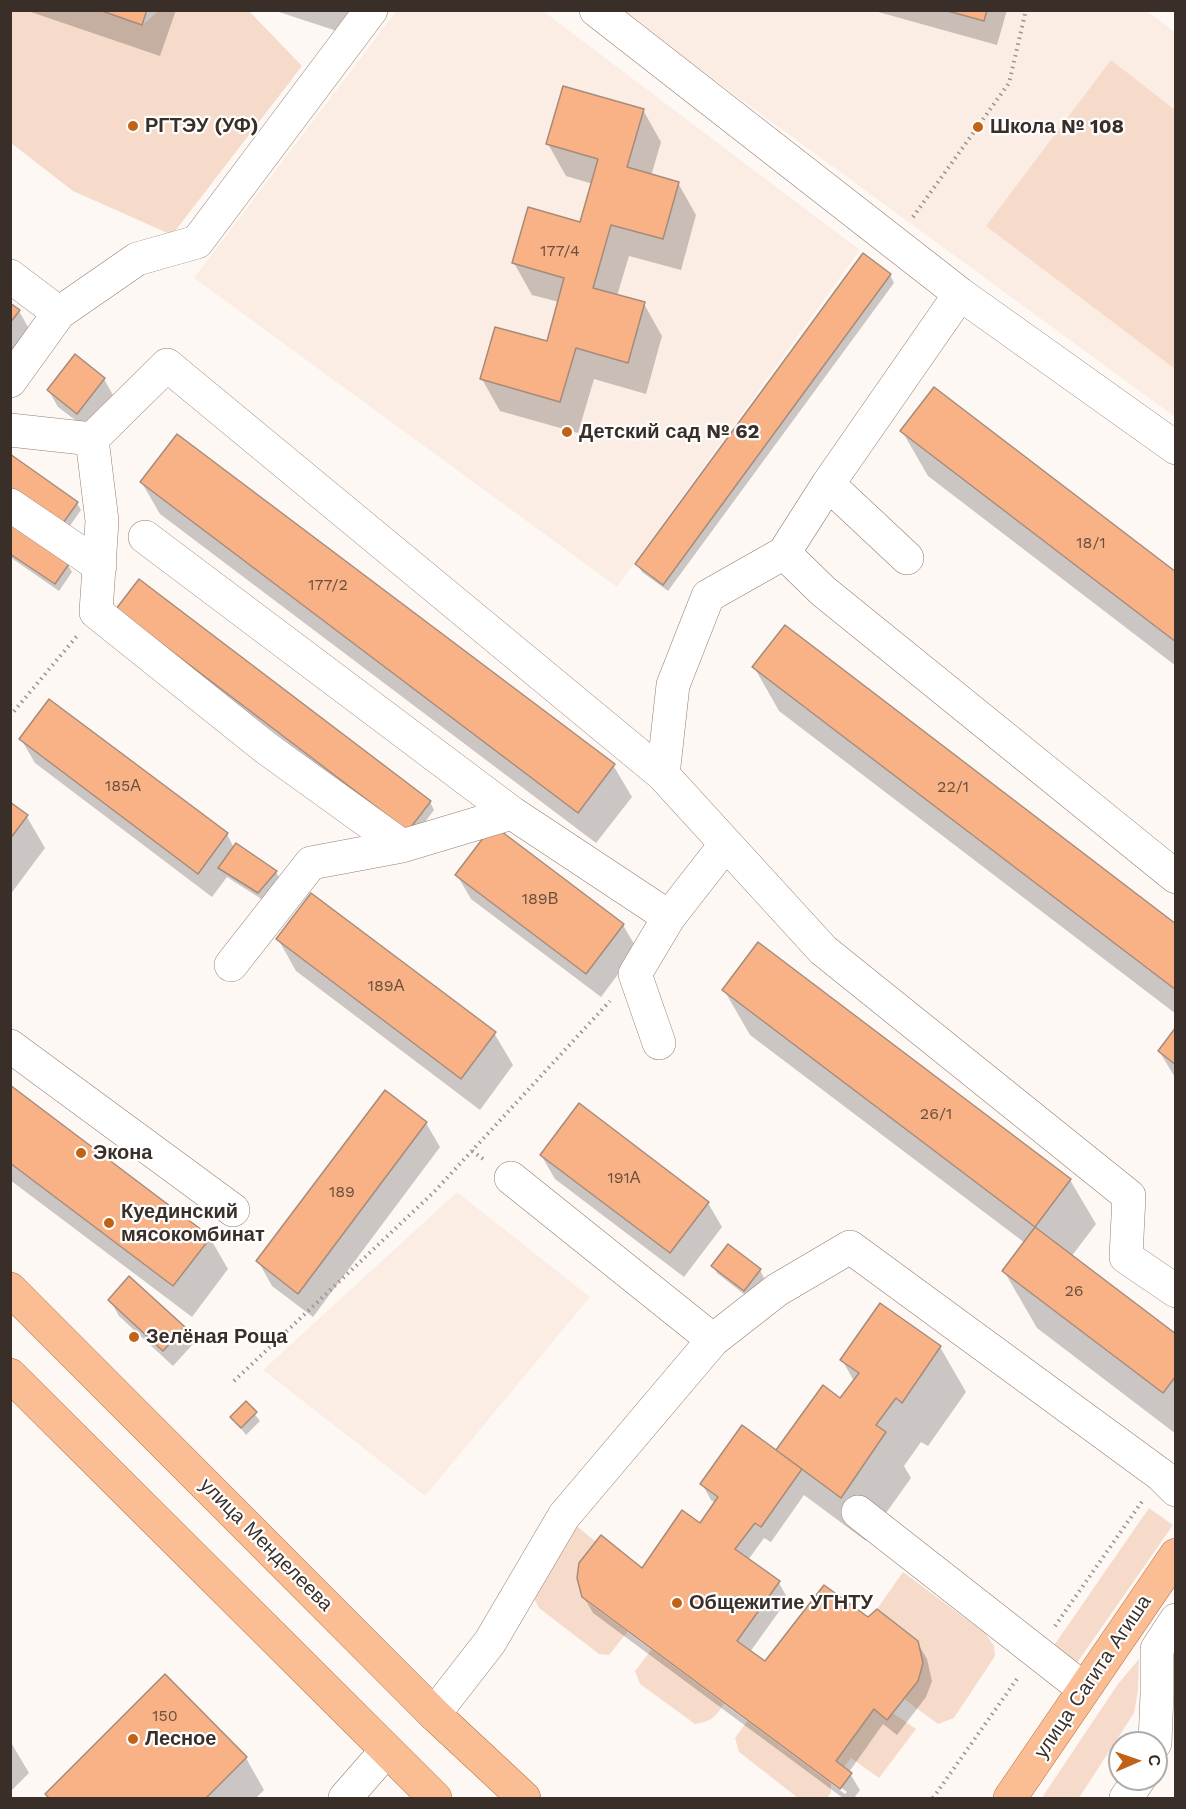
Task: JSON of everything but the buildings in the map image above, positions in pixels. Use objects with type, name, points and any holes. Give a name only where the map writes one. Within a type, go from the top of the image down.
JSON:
[{"type":"main road","name":"улица Менделеева","points":[[10,1288],[434,1713],[524,1798]]},
{"type":"main road","points":[[10,1375],[435,1798]]},
{"type":"main road","name":"улица Сагита Агиша","points":[[1010,1798],[1176,1555]]},
{"type":"lane","points":[[10,381],[58,313],[137,259],[197,242],[278,115],[371,10]]},
{"type":"lane","points":[[596,10],[960,294],[1176,448]]},
{"type":"lane","points":[[10,276],[58,313]]},
{"type":"lane","points":[[663,775],[673,685],[708,596],[784,553],[828,484],[960,294]]},
{"type":"lane","points":[[10,430],[92,438],[167,365],[663,775],[823,950],[1129,1196],[1126,1257],[1176,1291]]},
{"type":"lane","points":[[92,438],[102,521],[96,612],[266,748],[402,846]]},
{"type":"lane","points":[[828,484],[907,558]]},
{"type":"lane","points":[[10,505],[100,566]]},
{"type":"lane","points":[[145,537],[512,813],[669,917]]},
{"type":"lane","points":[[784,553],[823,591],[1176,877]]},
{"type":"lane","points":[[231,965],[311,863],[402,846],[512,813]]},
{"type":"lane","points":[[658,1043],[635,974],[669,917],[726,844]]},
{"type":"lane","points":[[10,1046],[233,1210]]},
{"type":"lane","points":[[511,1178],[712,1340]]},
{"type":"lane","points":[[434,1713],[490,1642],[564,1516],[712,1340],[777,1290],[850,1247],[1161,1475],[1176,1490]]},
{"type":"lane","points":[[858,1512],[1084,1689]]},
{"type":"lane","points":[[1149,1594],[1176,1613]]},
{"type":"lane","points":[[1155,1731],[1157,1649],[1176,1620]]},
{"type":"lane","points":[[345,1798],[386,1751]]},
{"type":"path","points":[[892,242],[909,222],[1009,83],[1026,10]]},
{"type":"path","points":[[10,716],[96,612]]},
{"type":"path","points":[[234,1381],[434,1192],[635,974]]},
{"type":"shaded area","name":"Детский сад № 62","points":[[397,10],[543,11],[860,250],[617,587],[194,278]]},
{"type":"shaded area","name":"РГТЭУ (УФ)","points":[[10,11],[99,11],[142,25],[159,11],[249,11],[302,66],[172,235],[73,191],[11,143]]},
{"type":"shaded area","name":"Школа № 108","points":[[620,11],[1147,11],[1175,32],[1175,417]]},
{"type":"shaded area","points":[[1111,60],[1175,110],[1175,369],[986,226]]},
{"type":"shaded area","points":[[457,1192],[590,1297],[425,1496],[263,1370]]},
{"type":"shaded area","points":[[1149,1508],[1173,1525],[1072,1670],[1048,1654]]},
{"type":"shaded area","points":[[578,1527],[596,1542],[579,1563],[577,1578],[582,1597],[628,1631],[609,1655],[599,1654],[539,1608],[532,1595],[564,1533]]},
{"type":"shaded area","points":[[903,1572],[985,1633],[994,1646],[995,1656],[954,1718],[938,1724],[904,1699],[915,1684],[920,1672],[921,1659],[918,1641],[877,1609]]},
{"type":"shaded area","points":[[652,1649],[724,1703],[716,1715],[705,1722],[695,1724],[640,1684],[635,1671]]},
{"type":"shaded area","points":[[1139,1659],[1138,1690],[1134,1713],[1122,1731],[1108,1731],[1108,1753],[1079,1798],[1044,1798],[1043,1796],[1118,1684]]},
{"type":"shaded area","points":[[874,1709],[887,1720],[893,1713],[916,1729],[879,1778],[851,1758],[844,1767],[836,1761]]},
{"type":"shaded area","points":[[748,1720],[831,1781],[831,1792],[827,1798],[798,1798],[739,1752],[735,1738]]},
{"type":"place","name":"РГТЭУ (УФ)","points":[[133,126]]},
{"type":"place","name":"Школа № 108","points":[[978,127]]},
{"type":"place","name":"Детский сад № 62","points":[[567,432]]},
{"type":"place","name":"Экона","points":[[81,1153]]},
{"type":"place","name":"Куединский мясокомбинат","points":[[109,1223]]},
{"type":"place","name":"Зелёная Роща","points":[[134,1337]]},
{"type":"place","name":"Общежитие УГНТУ","points":[[677,1603]]},
{"type":"place","name":"Лесное","points":[[133,1739]]}]
